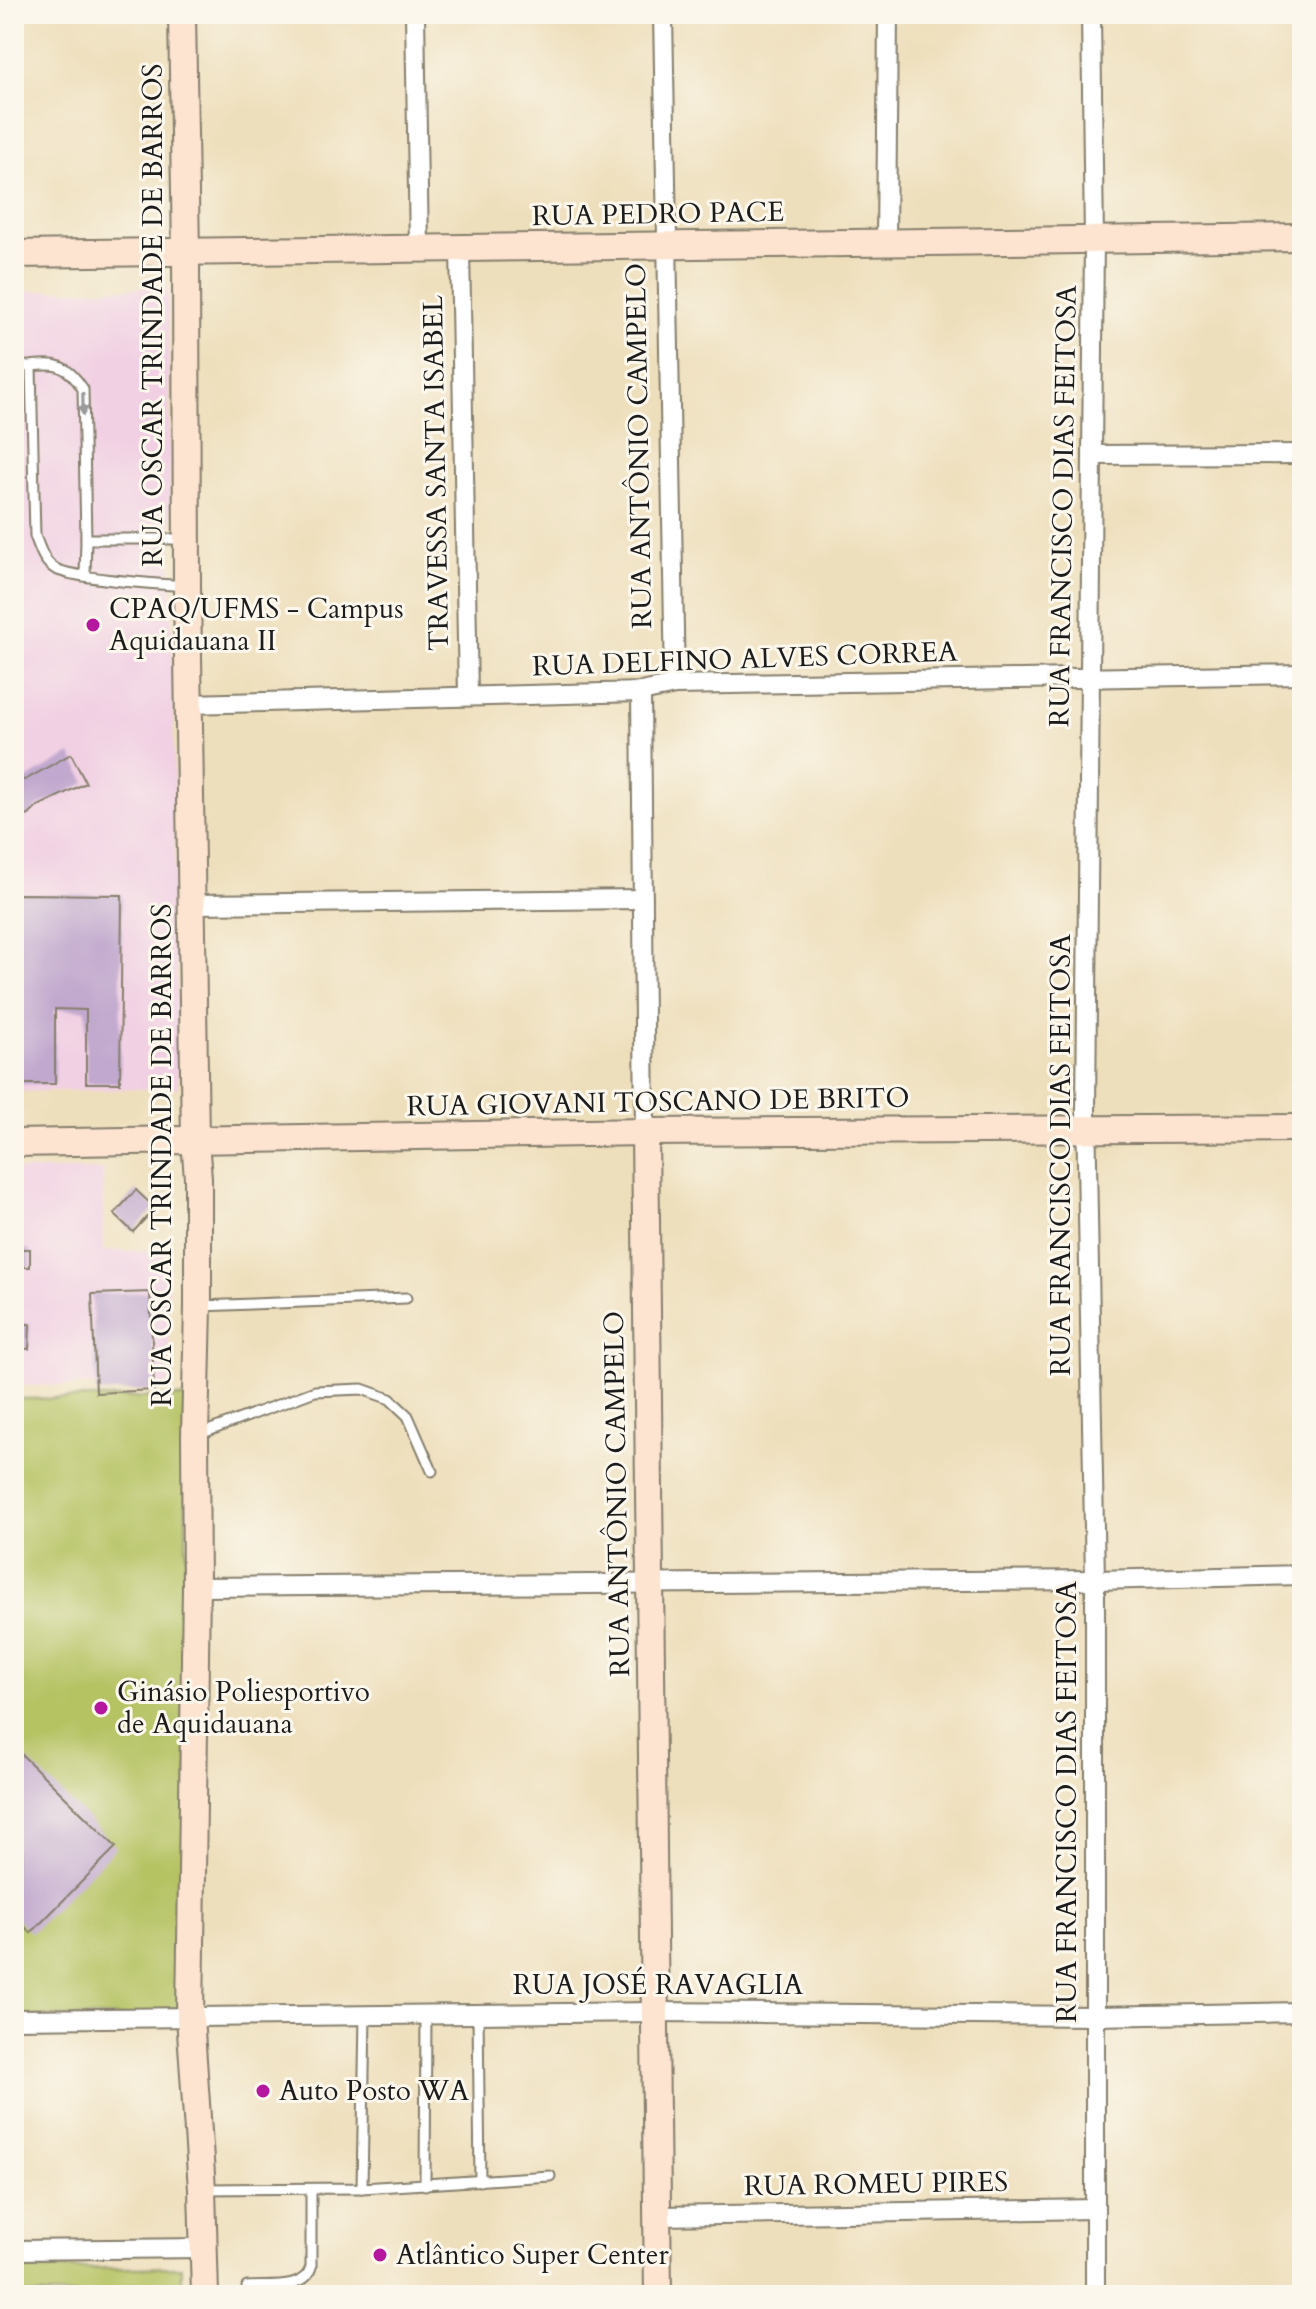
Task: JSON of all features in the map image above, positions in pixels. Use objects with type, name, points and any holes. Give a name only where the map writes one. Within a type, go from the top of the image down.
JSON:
[{"type":"main road","name":"RUA OSCAR TRINDADE DE BARROS","points":[[182,14],[187,587],[198,1178],[190,2017],[202,2189],[205,2295]]},
{"type":"main road","name":"RUA PEDRO PACE","points":[[14,254],[1302,237]]},
{"type":"main road","name":"RUA GIOVANI TOSCANO DE BRITO","points":[[14,1143],[645,1132],[1302,1128]]},
{"type":"main road","name":"RUA ANTÔNIO CAMPELO","points":[[645,1132],[658,2295]]},
{"type":"street","points":[[415,14],[419,248]]},
{"type":"street","name":"RUA ANTÔNIO CAMPELO","points":[[663,14],[675,685]]},
{"type":"street","points":[[886,244],[888,14]]},
{"type":"street","name":"RUA FRANCISCO DIAS FEITOSA","points":[[1091,14],[1094,240],[1086,1130],[1095,1580],[1095,2295]]},
{"type":"street","name":"TRAVESSA SANTA ISABEL","points":[[460,248],[468,696]]},
{"type":"street","points":[[1092,455],[1302,454]]},
{"type":"street","name":"RUA DELFINO ALVES CORREA","points":[[189,704],[641,692],[675,685],[1302,674]]},
{"type":"street","name":"RUA ANTÔNIO CAMPELO","points":[[641,692],[645,1132]]},
{"type":"street","points":[[193,904],[643,899]]},
{"type":"street","points":[[196,1587],[1095,1580],[1302,1575]]},
{"type":"street","name":"RUA JOSÉ RAVAGLIA","points":[[14,2019],[655,2012],[1095,2016],[1302,2012]]},
{"type":"street","name":"RUA ROMEU PIRES","points":[[657,2216],[1095,2209]]},
{"type":"street","points":[[14,2250],[204,2248]]},
{"type":"lane","points":[[14,367],[60,365],[73,373],[83,389],[85,576]]},
{"type":"lane","points":[[31,367],[35,536],[44,559],[56,570],[85,576],[187,587]]},
{"type":"lane","points":[[86,539],[188,539]]},
{"type":"lane","points":[[198,1306],[406,1298]]},
{"type":"lane","points":[[195,1436],[315,1391],[362,1389],[390,1399],[408,1416],[432,1471]]},
{"type":"lane","points":[[425,2185],[426,2014]]},
{"type":"lane","points":[[478,2014],[480,2181]]},
{"type":"lane","points":[[362,2188],[365,2015]]},
{"type":"lane","points":[[202,2189],[311,2190],[550,2176]]},
{"type":"lane","points":[[247,2287],[299,2284],[308,2276],[311,2267],[311,2190]]},
{"type":"shaded area","name":"CPAQ/UFMS - Campus Aquidauana II","points":[[168,287],[178,1088],[14,1092],[14,292]]},
{"type":"shaded area","points":[[14,1170],[103,1170],[103,1251],[169,1251],[169,1385],[14,1386]]},
{"type":"green space","name":"Ginásio Poliesportivo de Aquidauana","points":[[185,1397],[190,2017],[14,2017],[14,1399]]},
{"type":"green space","points":[[182,2267],[182,2295],[14,2295],[14,2270]]},
{"type":"building","points":[[71,754],[86,783],[14,821],[14,778],[25,780]]},
{"type":"building","points":[[14,894],[122,895],[120,1083],[86,1083],[86,1010],[55,1009],[55,1084],[14,1084]]},
{"type":"building","points":[[136,1190],[155,1208],[133,1232],[114,1214]]},
{"type":"building","points":[[14,1249],[30,1249],[30,1267],[14,1267]]},
{"type":"building","points":[[150,1292],[154,1390],[96,1393],[92,1294]]},
{"type":"building","points":[[14,1324],[30,1324],[29,1349],[14,1348]]},
{"type":"building","name":"Ginásio Poliesportivo de Aquidauana","points":[[14,1747],[116,1847],[31,1933],[14,1916]]},
{"type":"place","name":"CPAQ/UFMS - Campus Aquidauana II","points":[[93,625]]},
{"type":"place","name":"Ginásio Poliesportivo de Aquidauana","points":[[101,1708]]},
{"type":"place","name":"Auto Posto WA","points":[[263,2091]]},
{"type":"place","name":"Atlântico Super Center","points":[[380,2255]]}]
